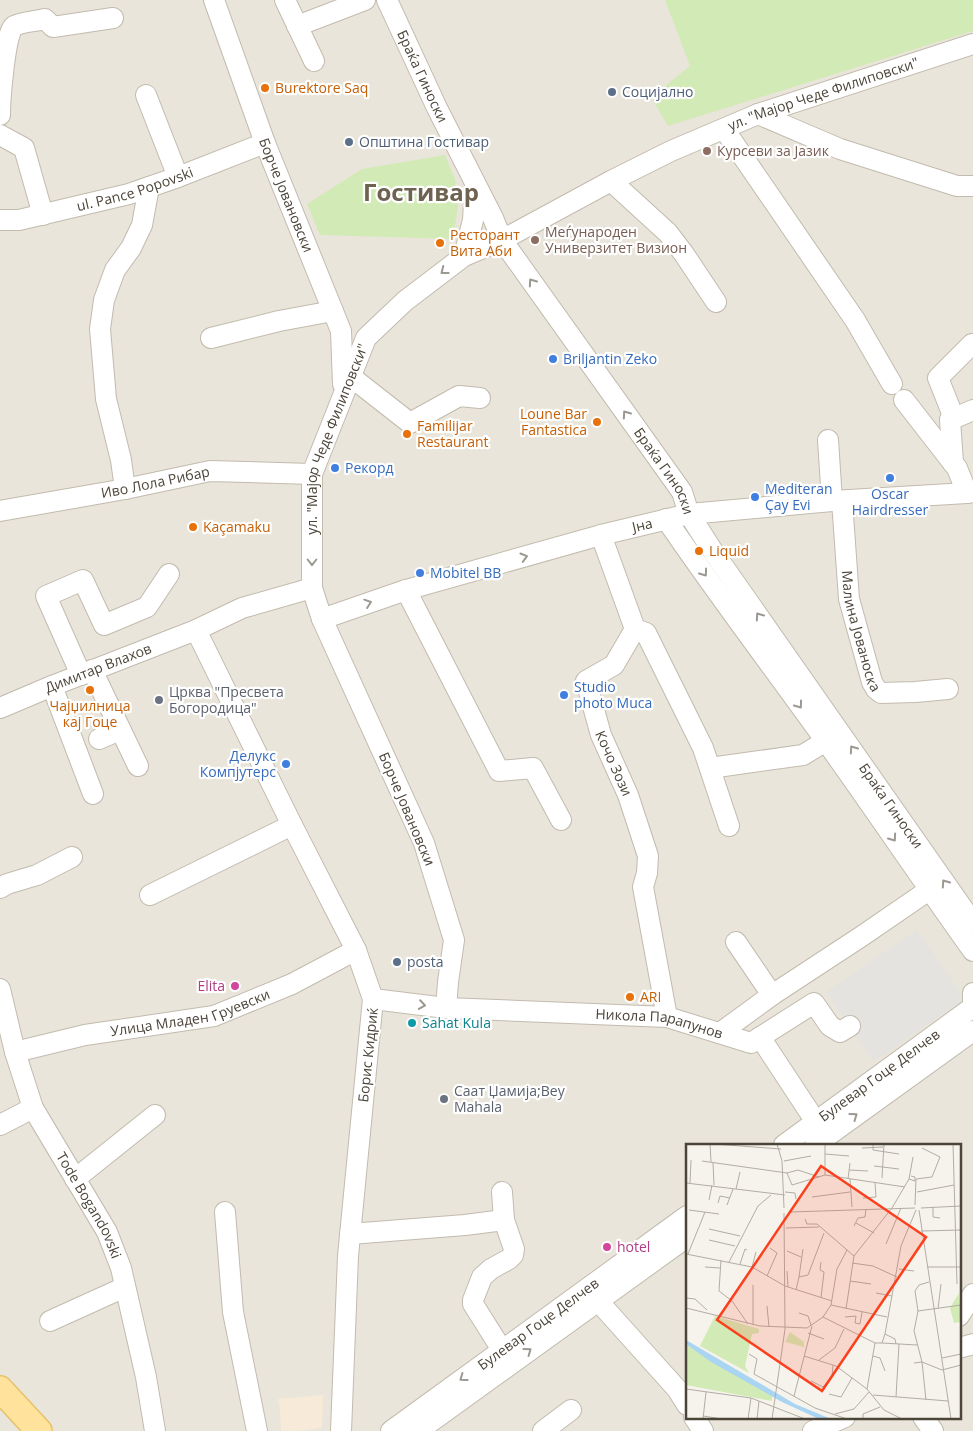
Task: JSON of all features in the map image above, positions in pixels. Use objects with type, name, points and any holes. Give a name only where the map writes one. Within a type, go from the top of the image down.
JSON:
[{"type":"main road","points":[[0,1389],[39,1431]]},
{"type":"street","name":"Борче Јовановски","points":[[214,0],[265,143],[341,331],[347,384]]},
{"type":"street","points":[[285,0],[314,61]]},
{"type":"street","points":[[297,26],[365,0]]},
{"type":"street","name":"Браќа Гиноски","points":[[387,0],[437,108],[502,240],[682,492],[689,514],[712,550],[973,923]]},
{"type":"street","points":[[0,115],[0,97],[6,52],[10,30],[15,25],[45,19],[53,27],[113,18]]},
{"type":"street","name":"ул. \"Мајор Чеде Филиповски\"","points":[[322,619],[312,588],[312,474],[366,338],[405,301],[464,256],[502,240],[611,181],[672,151],[758,114],[973,44]]},
{"type":"street","points":[[146,95],[178,177]]},
{"type":"street","points":[[758,114],[840,149],[957,186],[973,186]]},
{"type":"street","points":[[724,129],[855,320],[892,384]]},
{"type":"street","points":[[0,135],[24,148],[43,215]]},
{"type":"street","name":"ul. Pance Popovski","points":[[0,220],[19,220],[129,194],[265,143]]},
{"type":"street","points":[[611,181],[668,233],[716,302]]},
{"type":"street","points":[[464,256],[474,220],[475,184]]},
{"type":"street","points":[[125,489],[122,460],[106,399],[100,329],[104,300],[115,270],[131,248],[142,225],[149,188]]},
{"type":"street","points":[[211,338],[278,321],[333,311]]},
{"type":"street","points":[[341,331],[366,338]]},
{"type":"street","points":[[954,418],[938,378],[972,344]]},
{"type":"street","points":[[347,384],[410,423],[459,396],[480,398]]},
{"type":"street","points":[[904,400],[953,462],[970,492]]},
{"type":"street","points":[[953,462],[950,420],[973,410]]},
{"type":"street","points":[[828,440],[837,501]]},
{"type":"street","name":"Иво Лола Рибар","points":[[0,511],[125,489],[210,471],[312,474]]},
{"type":"street","name":"Јна","points":[[322,619],[406,590],[666,518],[689,514],[837,501],[970,492]]},
{"type":"street","name":"Малина Јованоска","points":[[837,501],[849,599],[872,682],[876,689],[880,693],[948,689]]},
{"type":"street","name":"Браќа Гиноски","points":[[666,518],[695,562],[826,741],[973,951]]},
{"type":"street","points":[[601,535],[635,629],[646,633],[703,748],[729,826]]},
{"type":"street","points":[[138,766],[46,596],[83,580],[104,625],[147,607],[169,574]]},
{"type":"street","name":"Димитар Влахов","points":[[0,708],[196,630],[242,608],[312,588]]},
{"type":"street","points":[[406,590],[499,771],[533,768],[561,820]]},
{"type":"street","name":"Борче Јовановски","points":[[322,619],[424,843],[454,940],[446,1008]]},
{"type":"street","name":"Кочо Зози","points":[[635,629],[614,666],[586,681],[601,735],[628,794],[648,856],[647,872],[643,887],[667,1017]]},
{"type":"street","name":"Борис Кидриќ","points":[[196,630],[356,950],[373,999],[350,1234],[341,1431]]},
{"type":"street","points":[[52,686],[92,794]]},
{"type":"street","points":[[99,739],[120,730]]},
{"type":"street","points":[[710,768],[803,755],[826,741]]},
{"type":"street","points":[[150,895],[292,825]]},
{"type":"street","points":[[0,888],[37,875],[72,857]]},
{"type":"street","name":"Никола Парапунов","points":[[373,999],[446,1008],[667,1017],[720,1033],[772,995],[929,890]]},
{"type":"street","points":[[736,942],[772,995]]},
{"type":"street","name":"Улица Младен Груевски","points":[[15,1052],[85,1035],[214,1016],[292,984],[356,950]]},
{"type":"street","name":"Tode Bogandovski","points":[[0,989],[15,1052],[33,1108],[107,1232],[120,1268],[146,1377],[155,1431]]},
{"type":"street","points":[[973,993],[973,1007]]},
{"type":"street","points":[[720,1033],[751,1043],[814,1003],[830,1026],[840,1032],[850,1026]]},
{"type":"street","name":"Булевар Гоце Делчев","points":[[785,1144],[973,1007]]},
{"type":"street","name":"Булевар Гоце Делчев","points":[[816,1144],[973,1031]]},
{"type":"street","points":[[760,1037],[816,1122]]},
{"type":"street","points":[[0,1125],[33,1108]]},
{"type":"street","points":[[76,1179],[155,1115]]},
{"type":"street","points":[[502,1192],[504,1220],[514,1249],[513,1255],[509,1260],[492,1268],[482,1277],[473,1300],[473,1304],[502,1350]]},
{"type":"street","points":[[225,1212],[233,1312],[256,1431]]},
{"type":"street","name":"Булевар Гоце Делчев","points":[[391,1431],[686,1217]]},
{"type":"street","points":[[350,1234],[504,1220]]},
{"type":"street","name":"Булевар Гоце Делчев","points":[[418,1431],[686,1238]]},
{"type":"street","points":[[50,1321],[125,1287]]},
{"type":"street","points":[[960,1314],[973,1294]]},
{"type":"street","points":[[598,1301],[683,1392]]},
{"type":"street","points":[[960,1348],[973,1344]]},
{"type":"street","points":[[543,1431],[571,1410]]},
{"type":"street","points":[[695,1418],[703,1431]]},
{"type":"street","points":[[813,1431],[843,1418]]},
{"type":"street","points":[[924,1418],[933,1431]]},
{"type":"shaded area","points":[[0,0],[973,0],[973,1431],[0,1431]]},
{"type":"shaded area","points":[[917,930],[965,999],[874,1061],[826,992]]},
{"type":"shaded area","points":[[323,1395],[322,1428],[281,1431],[278,1399]]},
{"type":"green space","points":[[665,0],[973,0],[973,31],[668,126],[651,97],[690,66]]},
{"type":"green space","points":[[445,155],[455,179],[458,206],[453,239],[320,235],[307,204],[362,169]]},
{"type":"place","name":"Burektore Saq","points":[[265,88]]},
{"type":"place","name":"Социјално","points":[[612,92]]},
{"type":"place","name":"Општина Гостивар","points":[[349,142]]},
{"type":"place","name":"Курсеви за Јазик","points":[[707,151]]},
{"type":"place","name":"Меѓународен Универзитет Визион","points":[[535,240]]},
{"type":"place","name":"Ресторант Вита Аби","points":[[440,243]]},
{"type":"place","name":"Briljantin Zeko","points":[[553,359]]},
{"type":"place","name":"Loune Bar Fantastica","points":[[597,422]]},
{"type":"place","name":"Familijar Restaurant","points":[[407,434]]},
{"type":"place","name":"Рекорд","points":[[335,468]]},
{"type":"place","name":"Oscar Hairdresser","points":[[890,478]]},
{"type":"place","name":"Mediteran Çay Evi","points":[[755,497]]},
{"type":"place","name":"Kaçamaku","points":[[193,527]]},
{"type":"place","name":"Liquid","points":[[699,551]]},
{"type":"place","name":"Mobitel BB","points":[[420,573]]},
{"type":"place","name":"Чајџилница кај Гоце","points":[[90,690]]},
{"type":"place","name":"Studio photo Muca","points":[[564,695]]},
{"type":"place","name":"Црква \"Пресвета Богородица\"","points":[[159,700]]},
{"type":"place","name":"Делукс Компјутерс","points":[[286,764]]},
{"type":"place","name":"posta","points":[[397,962]]},
{"type":"place","name":"Elita","points":[[235,986]]},
{"type":"place","name":"ARI","points":[[630,997]]},
{"type":"place","name":"Sahat Kula","points":[[412,1023]]},
{"type":"place","name":"Саат Џамија;Bey Mahala","points":[[444,1099]]},
{"type":"place","name":"hotel","points":[[607,1247]]},
{"type":"district","name":"Гостивар","points":[[421,193]]}]
